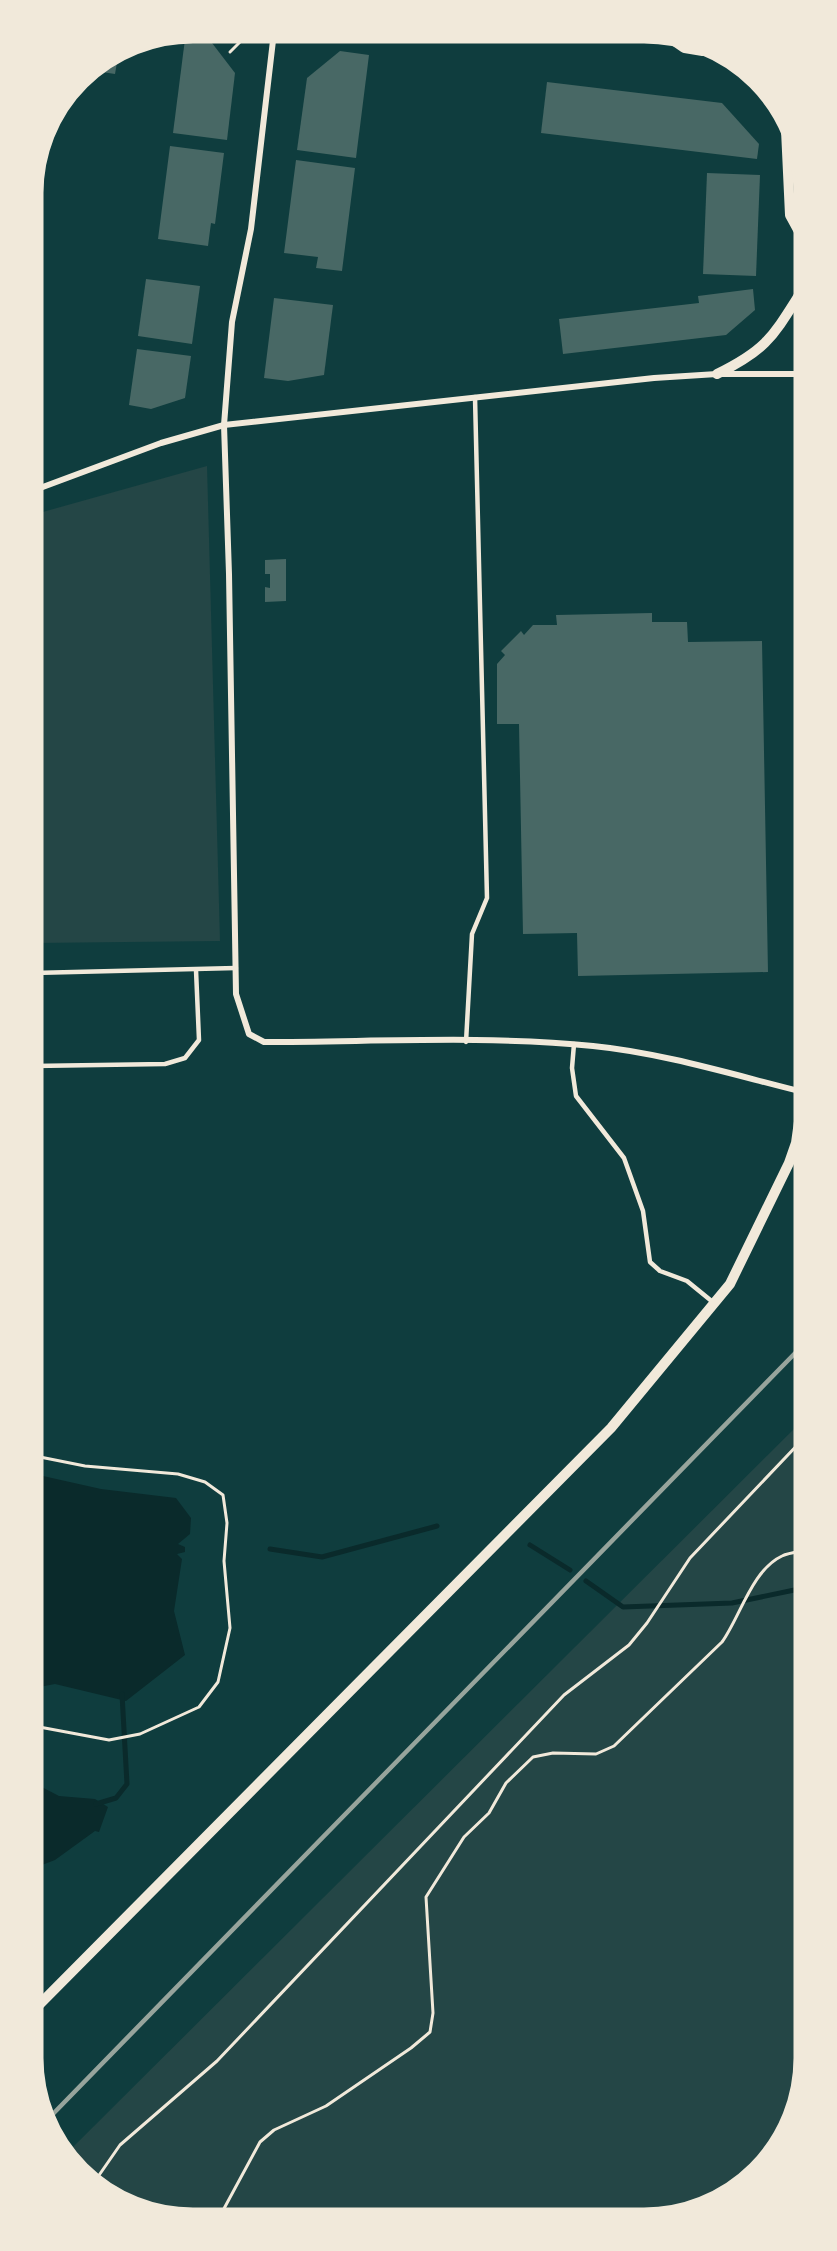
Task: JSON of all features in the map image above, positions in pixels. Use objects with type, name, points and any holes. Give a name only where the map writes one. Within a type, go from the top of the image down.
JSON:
[{"type":"street","points":[[273,42],[251,229],[232,322],[224,425],[229,574],[236,994],[249,1034],[264,1042],[574,1044],[636,1052],[795,1087]]},
{"type":"street","points":[[787,143],[790,215],[795,224]]},
{"type":"street","points":[[717,374],[748,358],[771,339],[795,301]]},
{"type":"street","points":[[42,487],[161,443],[224,425],[654,378],[717,374],[795,374]]},
{"type":"street","points":[[42,2001],[611,1428],[730,1284],[781,1183],[795,1146]]},
{"type":"lane","points":[[466,1042],[472,934],[487,898],[475,397]]},
{"type":"lane","points":[[42,973],[236,968]]},
{"type":"lane","points":[[42,1066],[165,1064],[185,1058],[199,1040],[196,970]]},
{"type":"lane","points":[[574,1044],[572,1068],[576,1096],[624,1158],[643,1211],[650,1262],[660,1271],[687,1281],[714,1303]]},
{"type":"path","points":[[230,52],[240,42]]},
{"type":"path","points":[[98,2176],[120,2145],[217,2061],[564,1695],[629,1645],[690,1558],[795,1447]]},
{"type":"path","points":[[42,1457],[85,1466],[178,1474],[205,1482],[224,1495],[227,1523],[224,1560],[230,1628],[218,1682],[199,1707],[135,1735],[113,1739],[42,1727]]},
{"type":"path","points":[[224,2209],[261,2142],[273,2130],[326,2106],[411,2048],[430,2032],[434,2013],[426,1897],[464,1837],[489,1813],[506,1783],[533,1756],[553,1753],[596,1754],[614,1746],[722,1642],[740,1612],[749,1589],[781,1556],[795,1553]]},
{"type":"shaded area","points":[[207,466],[220,941],[42,943],[42,512]]},
{"type":"shaded area","points":[[795,1428],[795,2068],[784,2116],[764,2150],[744,2172],[720,2189],[702,2198],[654,2209],[183,2209],[144,2201],[109,2184],[93,2172],[72,2148]]},
{"type":"shaded area","points":[[42,1476],[101,1489],[176,1498],[191,1518],[190,1534],[178,1544],[185,1547],[185,1552],[177,1554],[182,1559],[174,1611],[185,1655],[126,1701],[55,1684],[42,1686]]},
{"type":"shaded area","points":[[42,1787],[59,1796],[95,1799],[108,1807],[99,1832],[95,1831],[55,1860],[42,1865]]},
{"type":"building","points":[[185,42],[212,43],[235,73],[227,140],[173,133]]},
{"type":"building","points":[[340,51],[369,55],[356,158],[297,150],[307,78]]},
{"type":"building","points":[[117,62],[115,74],[102,72]]},
{"type":"building","points":[[547,82],[722,103],[759,144],[757,159],[541,133]]},
{"type":"building","points":[[170,146],[224,153],[215,224],[211,223],[208,246],[158,239]]},
{"type":"building","points":[[296,160],[355,168],[342,271],[316,268],[318,257],[284,253]]},
{"type":"building","points":[[707,173],[760,175],[756,276],[703,274]]},
{"type":"building","points":[[146,279],[200,286],[192,344],[138,336]]},
{"type":"building","points":[[753,289],[755,310],[726,335],[563,354],[559,319],[699,303],[698,296]]},
{"type":"building","points":[[274,298],[333,305],[324,375],[288,381],[264,378]]},
{"type":"building","points":[[137,349],[191,356],[185,398],[151,409],[129,405]]},
{"type":"building","points":[[286,559],[286,601],[265,602],[265,587],[270,588],[270,574],[265,574],[265,560]]},
{"type":"building","points":[[652,613],[652,622],[687,622],[688,642],[762,641],[768,972],[578,976],[577,933],[523,934],[519,724],[497,724],[497,664],[505,655],[501,651],[521,631],[524,635],[533,625],[557,625],[556,615]]},
{"type":"waterway","points":[[270,1549],[322,1557],[437,1526]]},
{"type":"waterway","points":[[530,1545],[570,1570]]},
{"type":"waterway","points":[[586,1581],[623,1607],[732,1603],[795,1590]]},
{"type":"waterway","points":[[96,1804],[116,1798],[127,1784],[122,1694]]},
{"type":"railway","points":[[52,2114],[795,1353]]}]
